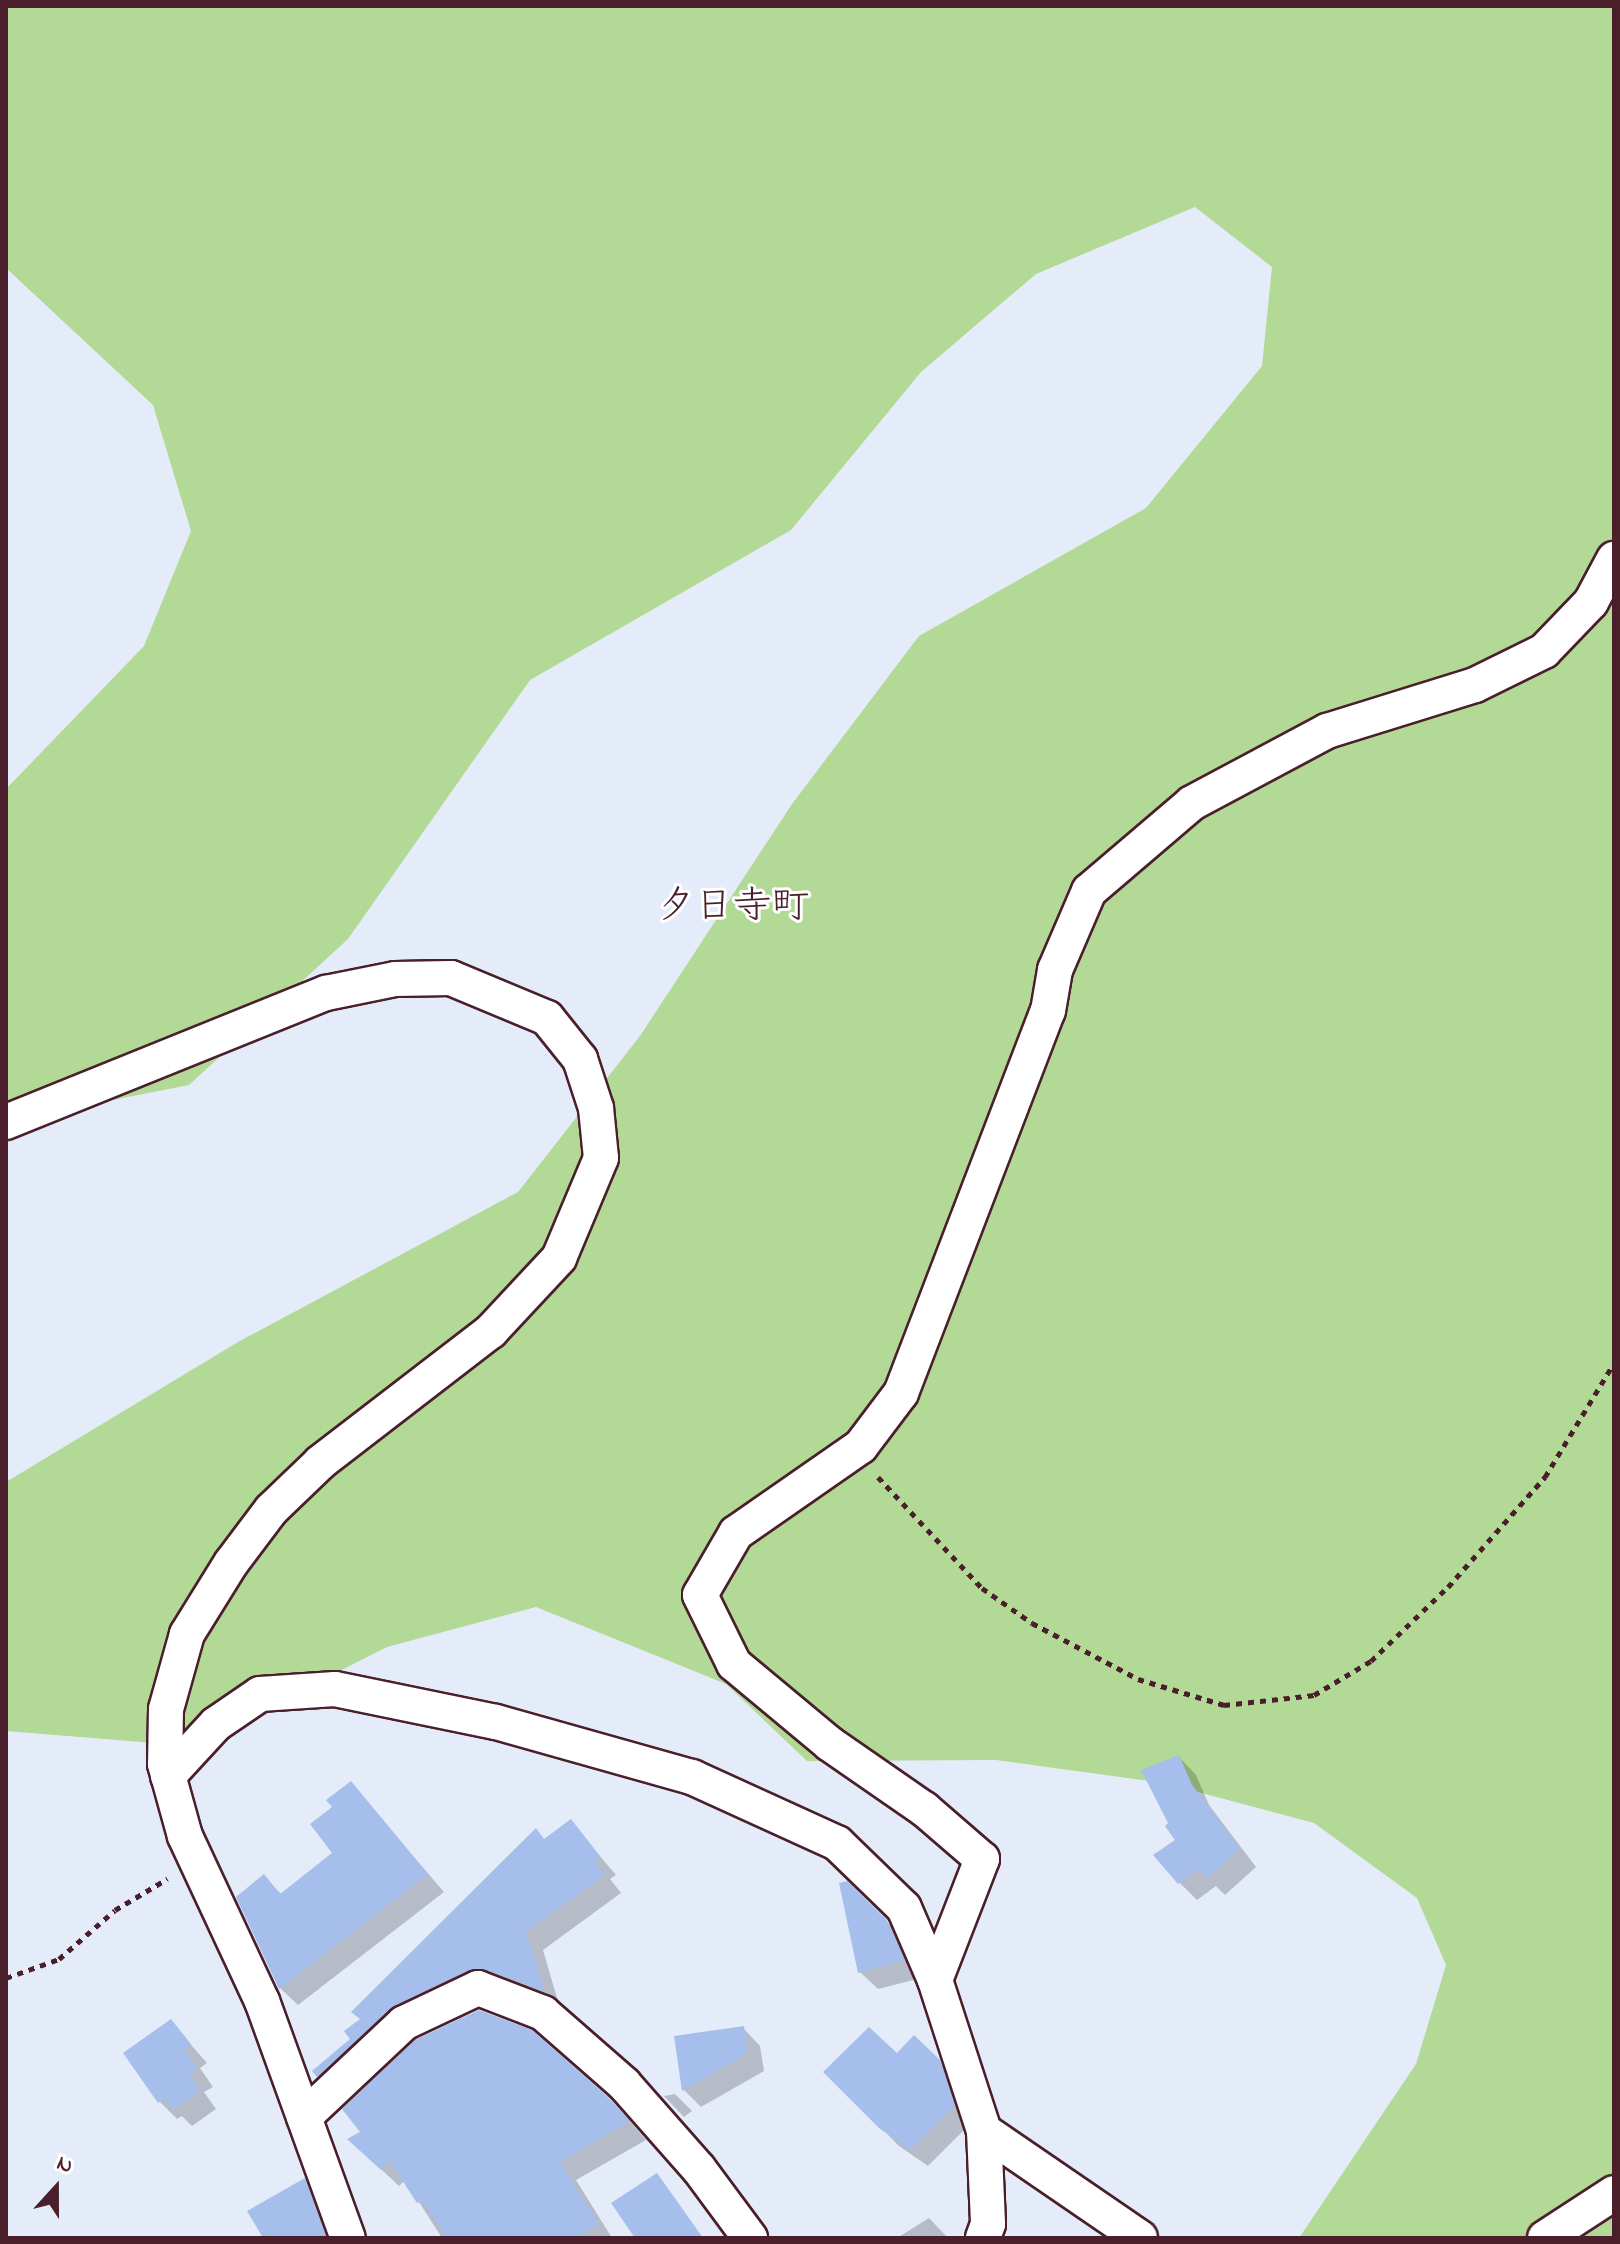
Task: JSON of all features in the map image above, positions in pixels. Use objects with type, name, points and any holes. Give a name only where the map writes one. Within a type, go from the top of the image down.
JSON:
[{"type":"street","points":[[935,1980],[982,1859],[924,1809],[830,1744],[734,1664],[700,1595],[736,1533],[853,1450],[901,1393],[1048,1011],[1055,970],[1089,891],[1192,803],[1327,731],[1475,685],[1544,651],[1591,602],[1614,559]]},
{"type":"street","points":[[6,1122],[326,993],[409,978],[451,978],[547,1018],[580,1059],[596,1108],[601,1158],[559,1258],[491,1331],[321,1462],[271,1510],[231,1563],[187,1634],[166,1709],[164,1756],[185,1836],[262,2001],[348,2238]]},
{"type":"street","points":[[168,1776],[216,1724],[260,1694],[335,1689],[496,1722],[692,1777],[837,1843],[904,1908],[935,1980],[984,2131],[988,2224],[983,2238]]},
{"type":"street","points":[[304,2117],[404,2023],[478,1988],[543,2013],[624,2084],[699,2169],[750,2238]]},
{"type":"street","points":[[984,2131],[1140,2238]]},
{"type":"street","points":[[1545,2238],[1614,2193]]},
{"type":"path","points":[[853,1450],[982,1588],[1045,1630],[1138,1679],[1224,1705],[1314,1695],[1371,1661],[1448,1587],[1545,1477],[1614,1363]]},
{"type":"path","points":[[6,1978],[59,1959],[115,1910],[197,1862]]},
{"type":"green space","points":[[6,6],[1614,6],[1614,2238],[1299,2238],[1416,2064],[1446,1965],[1417,1898],[1314,1823],[1164,1783],[996,1760],[807,1761],[726,1684],[536,1607],[387,1647],[191,1746],[6,1731],[6,1482],[238,1342],[518,1192],[640,1036],[792,804],[919,636],[1146,508],[1262,366],[1272,267],[1195,207],[1036,274],[921,372],[791,530],[530,680],[348,939],[189,1085],[6,1121],[6,789],[144,646],[191,531],[153,405],[6,268]]},
{"type":"building","points":[[1179,1755],[1192,1785],[1240,1849],[1207,1879],[1198,1869],[1178,1884],[1153,1855],[1175,1840],[1165,1826],[1168,1823],[1141,1770]]},
{"type":"building","points":[[351,1781],[428,1874],[279,1989],[236,1897],[264,1874],[280,1894],[332,1853],[310,1824],[332,1807],[326,1800]]},
{"type":"building","points":[[571,1819],[600,1856],[594,1861],[605,1875],[526,1932],[545,1992],[485,1969],[469,1970],[391,2008],[317,2077],[312,2071],[350,2039],[344,2031],[360,2019],[351,2012],[536,1828],[544,1839]]},
{"type":"building","points":[[847,1881],[887,1920],[905,1960],[858,1973],[839,1883]]},
{"type":"building","points":[[479,2010],[532,2030],[609,2098],[630,2121],[560,2162],[599,2224],[576,2238],[447,2238],[422,2201],[417,2203],[389,2160],[381,2170],[347,2139],[360,2132],[342,2109],[415,2040]]},
{"type":"building","points":[[171,2019],[191,2044],[184,2050],[198,2069],[189,2074],[200,2091],[173,2110],[165,2099],[158,2103],[123,2053]]},
{"type":"building","points":[[744,2026],[748,2053],[682,2091],[674,2036]]},
{"type":"building","points":[[869,2027],[897,2053],[914,2035],[940,2060],[955,2105],[910,2150],[879,2128],[823,2072]]},
{"type":"building","points":[[657,2173],[703,2238],[635,2238],[611,2203]]},
{"type":"building","points":[[305,2178],[327,2238],[263,2238],[247,2211]]},
{"type":"district","name":"夕日寺町","points":[[733,909]]}]
